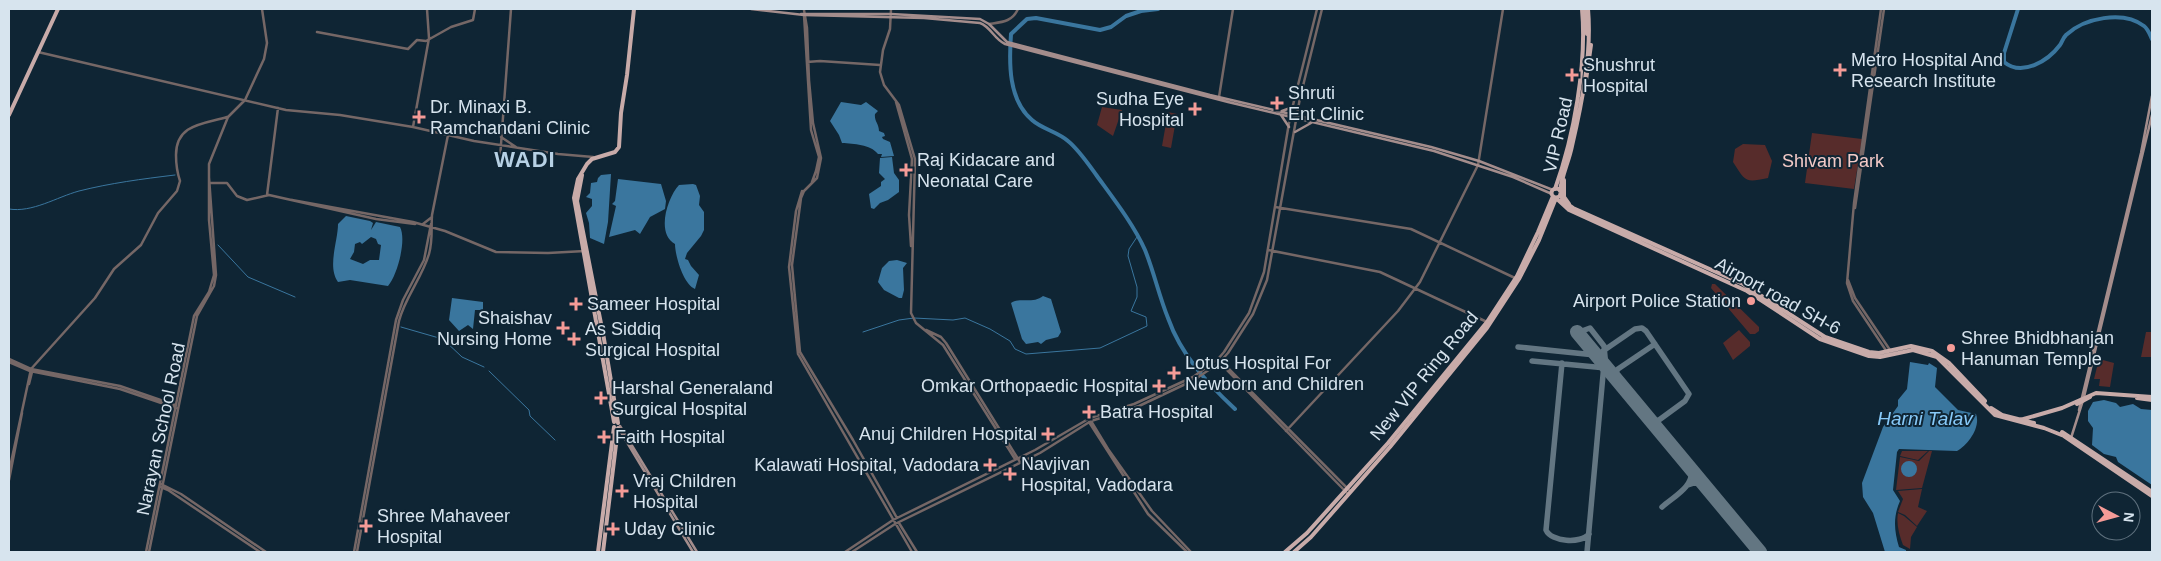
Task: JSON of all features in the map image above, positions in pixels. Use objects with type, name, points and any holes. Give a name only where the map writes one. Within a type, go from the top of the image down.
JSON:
[{"type":"main road","points":[[9,115],[58,9]]},
{"type":"main road","points":[[603,552],[617,426],[574,200],[576,185],[582,170],[592,159],[616,151],[620,143],[620,114],[629,62],[633,9]]},
{"type":"main road","points":[[616,151],[633,9]]},
{"type":"main road","points":[[751,9],[804,13],[891,15],[950,19],[987,24],[997,39],[1006,43],[1281,113],[1293,107]]},
{"type":"main road","points":[[1581,89],[1583,34],[1587,9]]},
{"type":"main road","points":[[1581,89],[1585,57],[1587,9]]},
{"type":"main road","points":[[1096,67],[1291,116],[1415,143],[1478,163],[1556,194]]},
{"type":"main road","name":"VIP Road","points":[[1556,194],[1581,89]]},
{"type":"main road","name":"VIP Road","points":[[1556,194],[1561,185],[1572,147],[1581,89]]},
{"type":"main road","points":[[2145,143],[2152,96]]},
{"type":"main road","points":[[1281,113],[1289,127]]},
{"type":"main road","points":[[2071,438],[2152,115]]},
{"type":"main road","points":[[1298,117],[1478,163]]},
{"type":"main road","points":[[1295,132],[1312,122]]},
{"type":"main road","points":[[584,251],[577,196],[582,176],[596,158]]},
{"type":"main road","points":[[1564,175],[1564,197],[1567,206]]},
{"type":"main road","name":"Airport road SH-6","points":[[1556,194],[1567,206],[1727,279],[1751,288],[1779,310],[1818,334],[1864,353],[1890,353]]},
{"type":"main road","name":"New VIP Ring Road","points":[[1285,552],[1307,533],[1487,328],[1538,243],[1556,194]]},
{"type":"main road","name":"New VIP Ring Road","points":[[1294,552],[1311,537],[1410,424],[1466,351],[1517,279],[1556,194]]},
{"type":"main road","points":[[1890,353],[1913,350],[1937,357],[1995,415],[2055,429],[2152,494]]},
{"type":"main road","points":[[2019,421],[2062,408],[2089,397],[2103,395],[2152,399]]},
{"type":"main road","points":[[2027,422],[2062,411],[2082,400]]},
{"type":"main road","points":[[598,552],[617,426]]},
{"type":"main road","points":[[617,426],[693,552]]},
{"type":"main road","points":[[617,426],[697,552]]},
{"type":"street","points":[[198,310],[212,286],[214,270],[209,220],[208,174],[210,160],[228,117],[245,100],[266,52],[266,31],[262,9]]},
{"type":"street","points":[[413,127],[429,38],[426,9]]},
{"type":"street","points":[[316,32],[408,49],[417,40],[426,41],[451,26],[474,19],[475,9]]},
{"type":"street","points":[[500,158],[511,9]]},
{"type":"street","points":[[891,9],[890,29],[882,50],[880,65],[881,78],[896,102],[912,159],[909,215],[912,248],[910,300],[912,318],[943,345],[1019,462]]},
{"type":"street","points":[[987,24],[1008,21],[1014,17],[1018,9]]},
{"type":"street","points":[[1219,97],[1233,9]]},
{"type":"street","points":[[1219,361],[1248,313],[1261,286],[1291,116],[1317,9]]},
{"type":"street","points":[[845,552],[893,520],[1017,459],[1089,420],[1134,404],[1197,376],[1219,361],[1238,339],[1253,314],[1267,280],[1300,98],[1322,9]]},
{"type":"street","points":[[1287,430],[1398,311],[1416,287],[1440,241],[1478,163],[1503,9]]},
{"type":"street","points":[[1882,9],[1854,209],[1847,279],[1848,290],[1853,301],[1890,353]]},
{"type":"street","points":[[804,13],[813,123],[821,163],[817,178],[802,194],[797,211],[789,267],[801,354],[853,440],[916,552]]},
{"type":"street","points":[[38,52],[278,108],[340,115],[413,127],[474,141],[596,158]]},
{"type":"street","points":[[807,62],[829,61],[880,65]]},
{"type":"street","points":[[267,195],[278,108]]},
{"type":"street","points":[[9,472],[32,369],[95,298],[114,269],[138,249],[158,213],[177,191],[180,181],[176,174],[176,147],[181,134],[190,127],[228,117]]},
{"type":"street","points":[[356,552],[401,315],[425,264],[432,216],[448,135]]},
{"type":"street","points":[[501,137],[517,147]]},
{"type":"street","points":[[198,310],[214,286],[216,276],[208,174]]},
{"type":"street","points":[[210,183],[226,183],[238,196],[247,200],[267,195],[431,226],[496,252],[548,253],[584,251]]},
{"type":"street","points":[[1274,207],[1400,226],[1440,241],[1517,279]]},
{"type":"street","points":[[421,224],[432,216]]},
{"type":"street","points":[[1268,250],[1380,272],[1416,287],[1487,322]]},
{"type":"street","points":[[795,307],[798,354],[912,552]]},
{"type":"street","name":"Narayan School Road","points":[[147,552],[198,310]]},
{"type":"street","points":[[9,361],[32,369],[120,386],[177,407]]},
{"type":"street","points":[[1219,361],[1349,493]]},
{"type":"street","points":[[9,480],[32,369]]},
{"type":"street","points":[[852,552],[895,524],[1040,453],[1089,420]]},
{"type":"street","points":[[1089,420],[1148,514],[1187,552]]},
{"type":"street","points":[[1089,420],[1152,511],[1191,552]]},
{"type":"street","points":[[161,485],[260,552]]},
{"type":"street","points":[[161,485],[211,514],[266,552]]},
{"type":"green space","points":[[1102,107],[1122,110],[1113,136],[1097,125]]},
{"type":"green space","points":[[1168,112],[1177,114],[1171,148],[1162,146]]},
{"type":"green space","name":"Shivam Park","points":[[1812,133],[1862,139],[1854,189],[1805,183]]},
{"type":"green space","points":[[1743,144],[1765,145],[1772,161],[1768,178],[1750,180],[1741,174],[1733,162],[1735,149]]},
{"type":"green space","points":[[1712,284],[1715,284],[1759,327],[1759,331],[1755,334],[1750,334],[1711,288]]},
{"type":"green space","points":[[1739,330],[1750,342],[1750,346],[1733,360],[1723,343]]},
{"type":"green space","points":[[2146,332],[2152,332],[2152,357],[2141,357]]},
{"type":"green space","points":[[2099,359],[2114,363],[2110,387],[2099,386],[2100,379],[2094,379]]},
{"type":"green space","points":[[1902,451],[1928,451],[1918,460],[1900,456]]},
{"type":"green space","points":[[1929,451],[1932,451],[1922,488],[1896,490],[1900,457],[1919,461]]},
{"type":"green space","points":[[1922,489],[1918,507],[1927,511],[1917,526],[1905,515],[1898,512],[1903,499],[1898,491]]},
{"type":"green space","points":[[1898,513],[1917,527],[1911,537],[1910,549],[1903,545],[1899,533]]},
{"type":"water","points":[[841,102],[861,105],[866,102],[878,111],[875,116],[879,131],[884,133],[883,139],[890,142],[894,156],[881,157],[882,154],[878,154],[866,146],[842,143],[830,121]]},
{"type":"water","points":[[892,157],[894,173],[899,180],[899,192],[880,203],[874,209],[871,208],[869,194],[881,186],[881,182],[885,179],[879,173],[880,158]]},
{"type":"water","points":[[611,174],[608,222],[604,244],[590,238],[586,213],[592,206],[592,199],[586,197],[590,193],[591,183],[597,182],[601,175]]},
{"type":"water","points":[[618,179],[661,184],[666,201],[665,209],[650,217],[640,234],[635,230],[609,237],[616,206],[612,204],[615,201]]},
{"type":"water","points":[[679,185],[696,185],[700,196],[699,205],[704,212],[704,230],[687,253],[685,259],[688,260],[699,275],[695,289],[683,275],[676,255],[675,244],[669,239],[665,224],[667,207]]},
{"type":"water","points":[[346,216],[370,221],[373,223],[371,230],[376,222],[400,227],[402,249],[395,274],[388,286],[350,280],[338,282],[333,269],[333,262],[338,224]],"holes":[[[371,237],[376,239],[378,244],[381,245],[379,260],[370,260],[363,264],[350,259],[354,252],[355,244],[360,242],[362,244]]]},
{"type":"water","points":[[897,260],[907,263],[903,268],[904,290],[902,298],[884,290],[878,282],[882,268],[889,261]]},
{"type":"water","points":[[1043,296],[1051,299],[1061,332],[1058,337],[1046,340],[1041,344],[1038,342],[1026,344],[1022,339],[1011,303],[1018,300],[1035,300]]},
{"type":"water","points":[[452,298],[483,302],[483,310],[475,310],[473,329],[468,325],[459,331],[449,320]]},
{"type":"water","name":"Harni Talav","points":[[1910,362],[1928,365],[1929,363],[1937,368],[1935,387],[1958,410],[1976,414],[1977,424],[1973,435],[1957,451],[1899,449],[1897,452],[1893,490],[1900,501],[1895,518],[1895,529],[1899,547],[1906,550],[1906,552],[1885,552],[1873,513],[1863,497],[1862,483],[1883,427],[1898,406],[1898,400],[1907,389]]},
{"type":"water","points":[[2104,400],[2116,403],[2120,407],[2133,404],[2141,409],[2152,410],[2152,485],[2118,462],[2116,457],[2104,454],[2092,445],[2093,428],[2088,421],[2088,411],[2093,402]]},
{"type":"water","points":[[1909,461],[1915,463],[1917,469],[1915,475],[1909,477],[1903,475],[1901,469],[1903,463]]},
{"type":"waterway","points":[[1158,9],[1141,11],[1126,16],[1111,27],[1100,30],[1036,18],[1027,19],[1011,34],[1010,68],[1014,91],[1024,112],[1032,120],[1060,135],[1080,153],[1123,212],[1145,250],[1165,310],[1180,344],[1205,379],[1235,409]]},
{"type":"waterway","points":[[2018,9],[2004,53],[2004,62],[2019,68],[2034,65],[2049,57],[2065,36],[2074,29],[2093,20],[2115,17],[2135,21],[2145,27],[2152,39]]},
{"type":"waterway","points":[[9,209],[27,209],[79,191],[103,186],[175,175]]},
{"type":"waterway","points":[[863,332],[899,320],[914,318],[953,320],[965,318],[990,329],[1010,341],[1015,349],[1026,354],[1100,348],[1147,326],[1146,317],[1131,311],[1137,297],[1137,287],[1128,256],[1129,249],[1137,237]]},
{"type":"waterway","points":[[218,245],[248,277],[295,297]]},
{"type":"waterway","points":[[401,327],[439,338]]},
{"type":"waterway","points":[[444,340],[462,357],[484,367]]},
{"type":"waterway","points":[[489,371],[529,410],[530,416],[555,440]]},
{"type":"taxiway","points":[[1588,346],[1582,343],[1580,337],[1582,331],[1590,328],[1604,346],[1606,367]]},
{"type":"taxiway","points":[[1602,362],[1600,356],[1603,351],[1635,329],[1642,328],[1646,331],[1689,394],[1685,401],[1659,420],[1649,419]]},
{"type":"taxiway","points":[[1616,378],[1615,373],[1618,369],[1655,344]]},
{"type":"taxiway","points":[[1518,347],[1595,355]]},
{"type":"taxiway","points":[[1532,361],[1606,368]]},
{"type":"taxiway","points":[[1562,363],[1546,530],[1554,537],[1566,540],[1580,539],[1589,534]]},
{"type":"taxiway","points":[[1587,552],[1604,364]]},
{"type":"taxiway","points":[[1662,507],[1690,481],[1691,469]]},
{"type":"taxiway","points":[[1688,485],[1694,483],[1704,484]]},
{"type":"runway","points":[[1577,332],[1760,552]]},
{"type":"place","name":"Metro Hospital And Research Institute","points":[[1840,70]]},
{"type":"place","name":"Shushrut Hospital","points":[[1572,75]]},
{"type":"place","name":"Shruti Ent Clinic","points":[[1277,103]]},
{"type":"place","name":"Sudha Eye Hospital","points":[[1195,109]]},
{"type":"place","name":"Dr. Minaxi B. Ramchandani Clinic","points":[[419,117]]},
{"type":"place","name":"Raj Kidacare and Neonatal Care","points":[[906,170]]},
{"type":"place","name":"Airport Police Station","points":[[1751,301]]},
{"type":"place","name":"Sameer Hospital","points":[[576,304]]},
{"type":"place","name":"Shaishav Nursing Home","points":[[563,328]]},
{"type":"place","name":"As Siddiq Surgical Hospital","points":[[574,339]]},
{"type":"place","name":"Shree Bhidbhanjan Hanuman Temple","points":[[1951,348]]},
{"type":"place","name":"Lotus Hospital For Newborn and Children","points":[[1174,373]]},
{"type":"place","name":"Omkar Orthopaedic Hospital","points":[[1159,386]]},
{"type":"place","name":"Harshal Generaland Surgical Hospital","points":[[601,398]]},
{"type":"place","name":"Batra Hospital","points":[[1089,412]]},
{"type":"place","name":"Anuj Children Hospital","points":[[1048,434]]},
{"type":"place","name":"Faith Hospital","points":[[604,437]]},
{"type":"place","name":"Kalawati Hospital, Vadodara","points":[[990,465]]},
{"type":"place","name":"Navjivan Hospital, Vadodara","points":[[1010,474]]},
{"type":"place","name":"Vraj Children Hospital","points":[[622,491]]},
{"type":"place","name":"Shree Mahaveer Hospital","points":[[366,526]]},
{"type":"place","name":"Uday Clinic","points":[[613,529]]},
{"type":"district","name":"WADI","points":[[525,159]]}]
